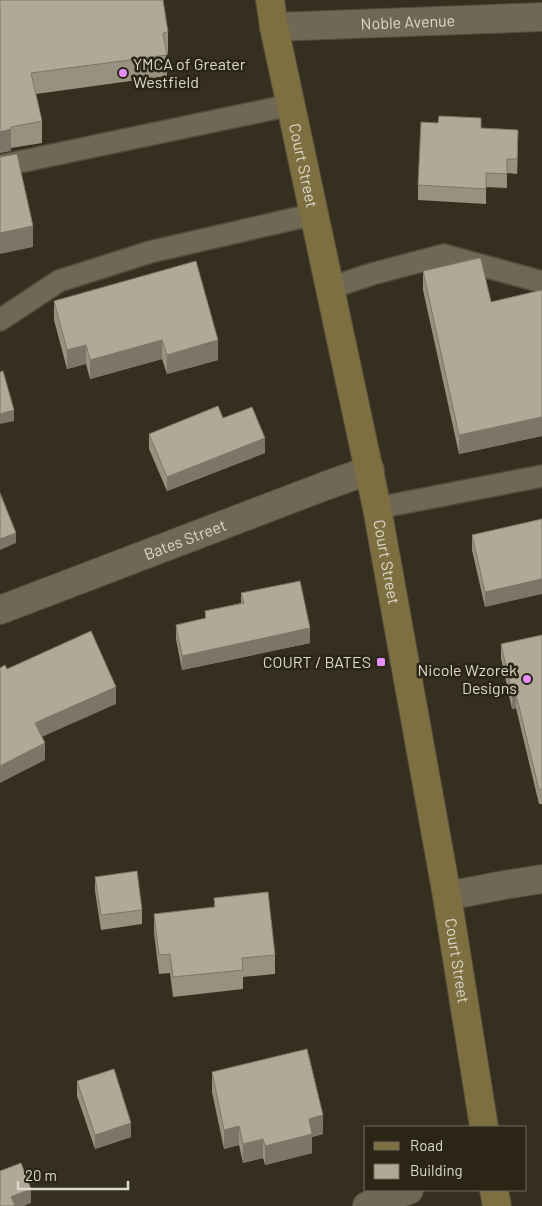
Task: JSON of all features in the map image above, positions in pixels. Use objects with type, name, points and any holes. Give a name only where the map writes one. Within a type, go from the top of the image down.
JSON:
[{"type":"main road","name":"Court Street","points":[[270,0],[274,27],[370,470],[447,896],[484,1126]]},
{"type":"main road","points":[[494,1191],[496,1206]]},
{"type":"street","name":"Noble Avenue","points":[[274,27],[542,17]]},
{"type":"street","name":"Bates Street","points":[[0,610],[370,470]]},
{"type":"street","points":[[447,896],[542,879]]},
{"type":"street","points":[[367,1206],[406,1191]]},
{"type":"lane","points":[[0,166],[291,105]]},
{"type":"lane","points":[[0,320],[59,281],[150,252],[315,214]]},
{"type":"lane","points":[[330,288],[372,274],[444,255],[542,282]]},
{"type":"lane","points":[[377,508],[542,476]]},
{"type":"building","name":"YMCA of Greater Westfield","points":[[0,0],[163,0],[168,32],[163,33],[167,55],[31,73],[42,121],[11,127],[11,129],[0,132]]},
{"type":"building","points":[[439,116],[481,118],[481,128],[518,130],[517,159],[507,159],[507,174],[486,173],[486,189],[418,185],[421,122],[438,123]]},
{"type":"building","points":[[17,154],[33,226],[0,233],[0,157]]},
{"type":"building","points":[[481,259],[491,302],[542,290],[542,417],[459,435],[423,271]]},
{"type":"building","points":[[196,261],[218,340],[167,355],[162,340],[90,360],[86,345],[67,350],[54,301]]},
{"type":"building","points":[[3,371],[14,410],[0,414],[0,372]]},
{"type":"building","points":[[218,406],[223,418],[252,407],[265,438],[167,477],[149,434]]},
{"type":"building","points":[[0,493],[16,533],[0,539]]},
{"type":"building","points":[[542,519],[542,579],[485,592],[472,535]]},
{"type":"building","points":[[300,581],[310,628],[182,656],[176,625],[206,618],[205,611],[244,603],[241,593]]},
{"type":"building","points":[[91,631],[116,687],[35,723],[45,743],[0,766],[0,668],[5,665],[7,669]]},
{"type":"building","points":[[542,635],[542,789],[539,790],[516,694],[512,694],[501,644]]},
{"type":"building","points":[[137,871],[142,910],[101,915],[95,877]]},
{"type":"building","points":[[268,892],[275,955],[242,958],[243,970],[173,977],[170,954],[159,955],[154,914],[215,907],[214,898]]},
{"type":"building","points":[[307,1049],[323,1115],[309,1119],[312,1134],[265,1146],[263,1139],[243,1144],[239,1126],[224,1130],[212,1072]]},
{"type":"building","points":[[114,1069],[131,1123],[95,1135],[77,1081]]},
{"type":"building","points":[[21,1163],[31,1189],[11,1197],[15,1206],[0,1206],[0,1171]]},
{"type":"place","name":"YMCA of Greater Westfield","points":[[123,73]]},
{"type":"place","name":"COURT / BATES","points":[[381,662]]},
{"type":"place","name":"Nicole Wzorek Designs","points":[[527,679]]}]
